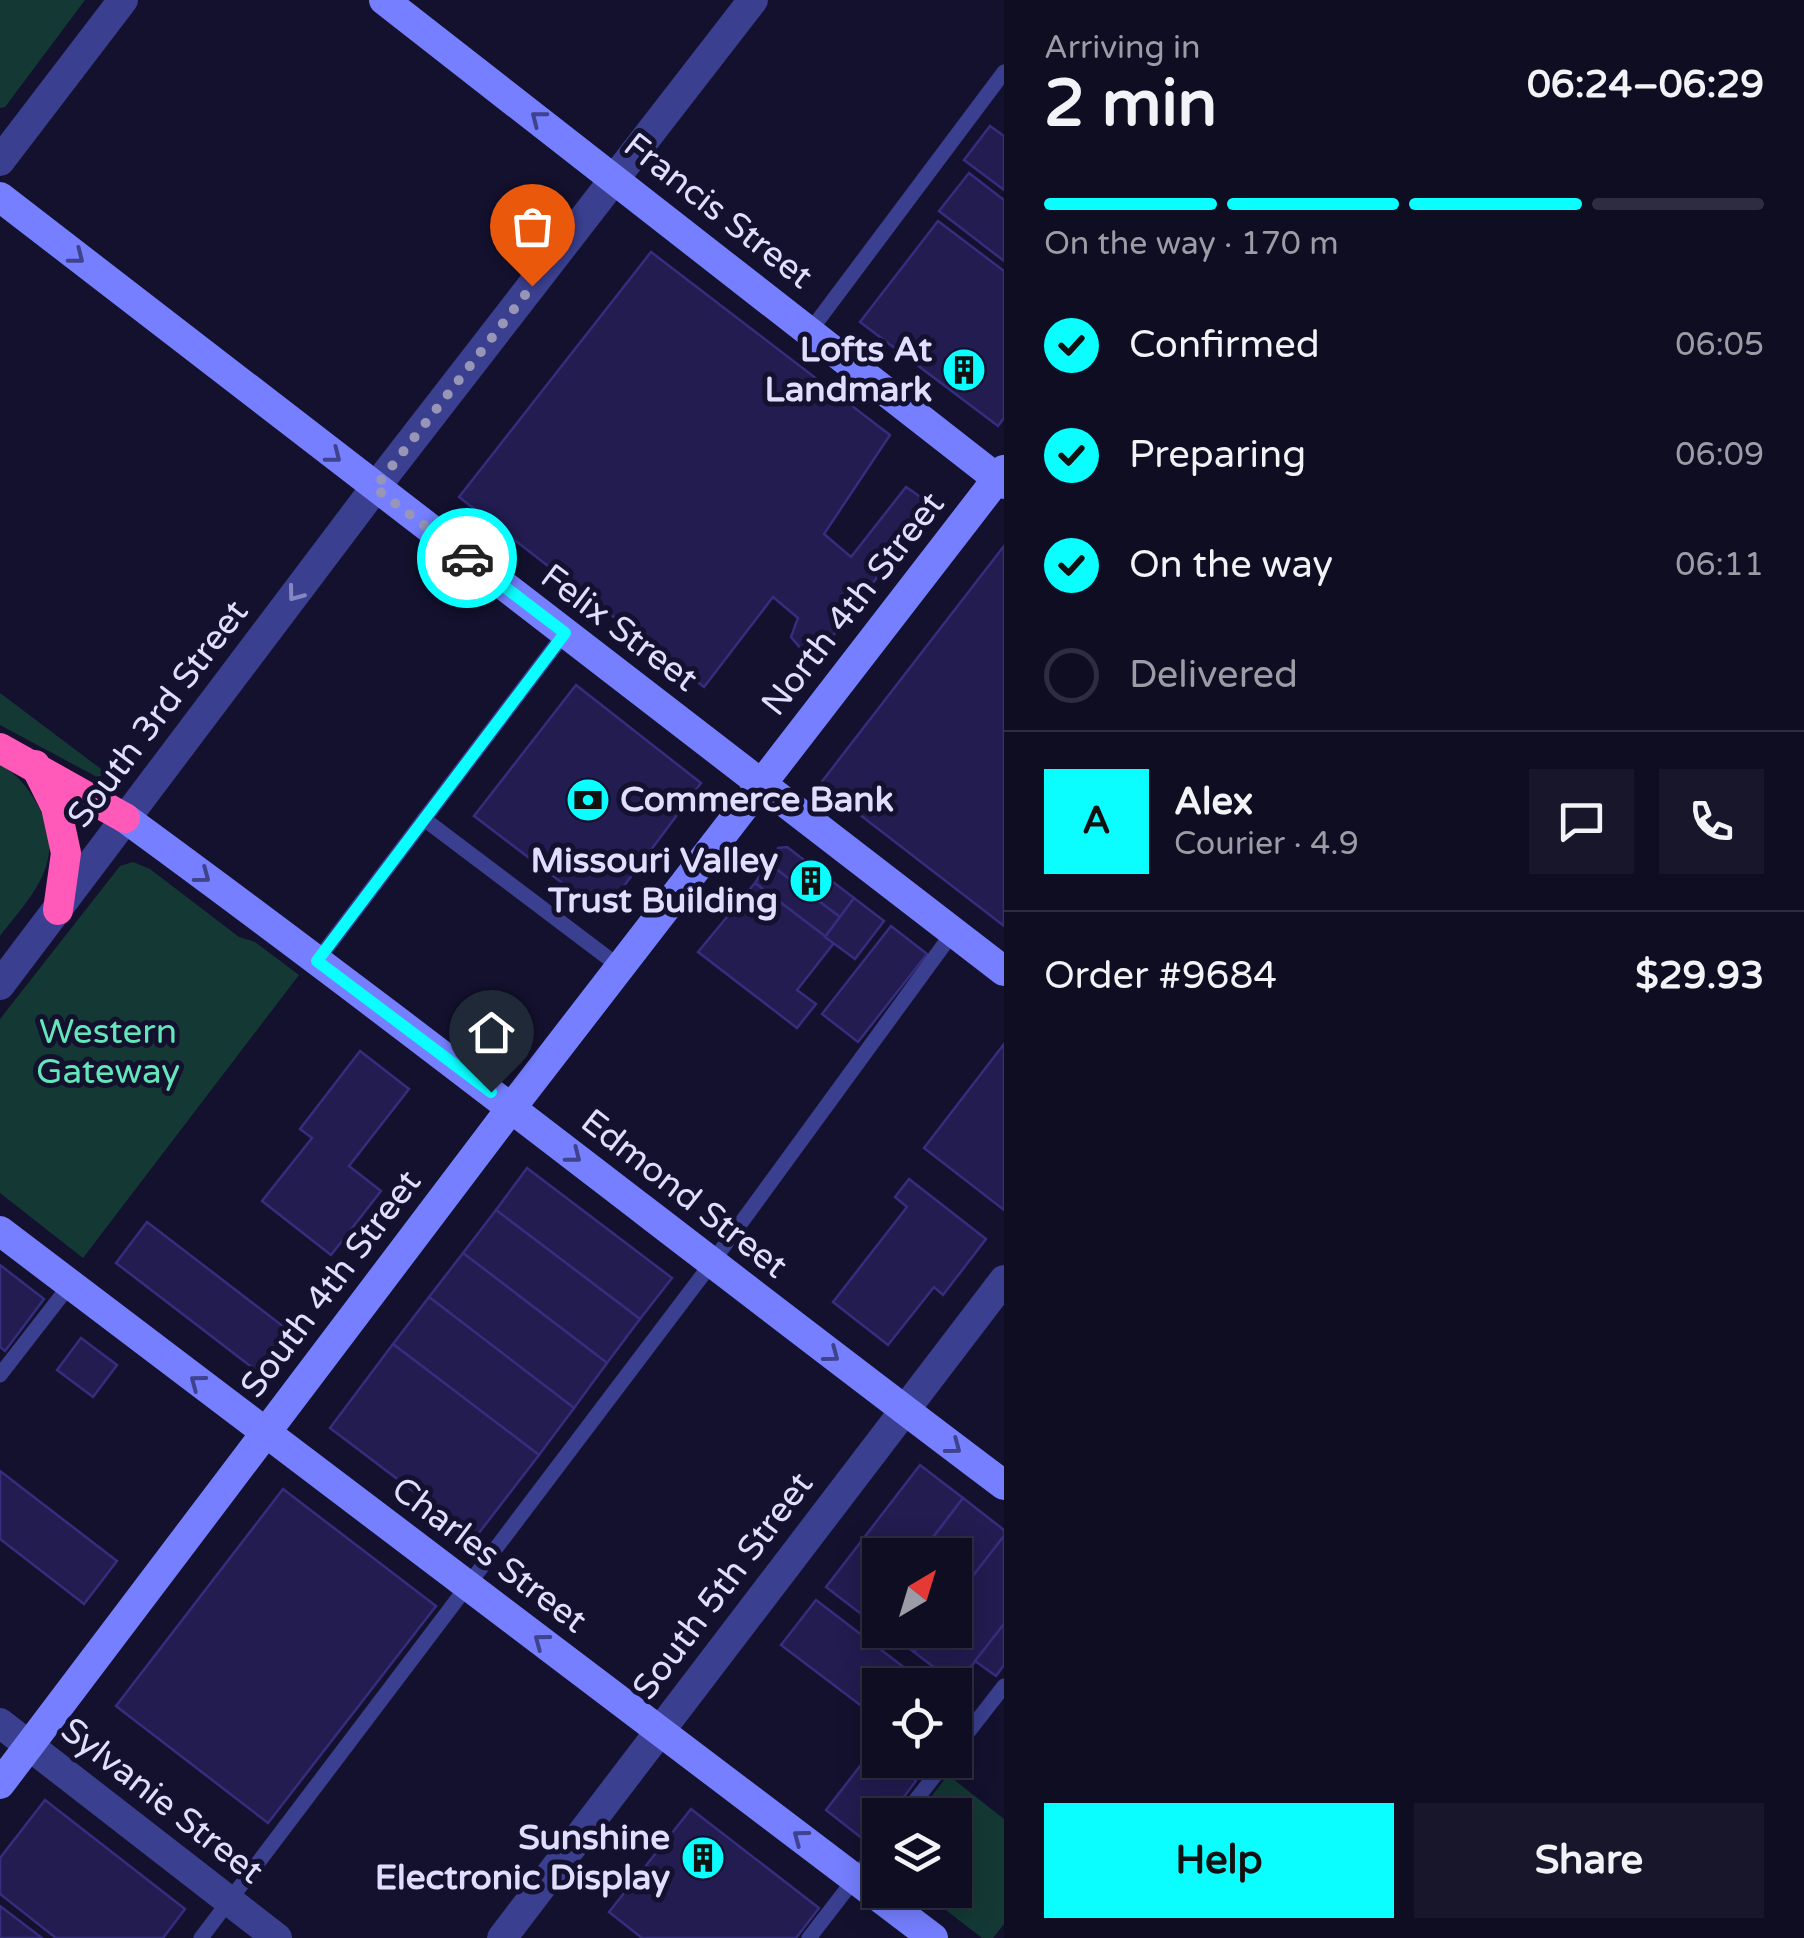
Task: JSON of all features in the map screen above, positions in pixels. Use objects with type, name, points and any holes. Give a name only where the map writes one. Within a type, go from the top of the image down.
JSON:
[{"type":"highway","points":[[0,748],[125,818]]},
{"type":"highway","points":[[34,765],[56,808],[66,854],[58,910]]},
{"type":"main road","name":"Francis Street","points":[[384,0],[1002,477]]},
{"type":"main road","name":"Felix Street","points":[[0,197],[1004,971]]},
{"type":"main road","name":"North 4th Street","points":[[762,784],[1002,477]]},
{"type":"main road","name":"South 4th Street","points":[[0,1784],[512,1107],[762,784]]},
{"type":"main road","name":"Edmond Street","points":[[125,818],[512,1107],[711,1264],[1004,1485]]},
{"type":"main road","name":"Charles Street","points":[[0,1231],[933,1938]]},
{"type":"street","points":[[0,161],[123,0]]},
{"type":"street","name":"South 3rd Street","points":[[0,985],[375,488],[752,0]]},
{"type":"street","name":"South 5th Street","points":[[502,1938],[1004,1280]]},
{"type":"street","name":"Sylvanie Street","points":[[0,1723],[277,1938]]},
{"type":"lane","points":[[810,331],[1004,72]]},
{"type":"lane","points":[[317,961],[565,633]]},
{"type":"lane","points":[[424,819],[620,967]]},
{"type":"lane","points":[[200,1938],[711,1264],[954,932]]},
{"type":"lane","points":[[0,1375],[69,1286]]},
{"type":"lane","points":[[972,1727],[1004,1686]]},
{"type":"lane","points":[[917,1798],[933,1778]]},
{"type":"lane","points":[[809,1938],[862,1869]]},
{"type":"green space","points":[[0,0],[85,0],[5,107],[0,108]]},
{"type":"green space","points":[[0,693],[117,781],[97,777],[0,725]]},
{"type":"green space","points":[[0,765],[17,777],[33,798],[46,824],[49,842],[43,875],[0,936]]},
{"type":"green space","name":"Western Gateway","points":[[133,862],[150,869],[239,937],[255,942],[299,975],[83,1258],[0,1193],[0,1019],[120,866]]},
{"type":"green space","points":[[946,1778],[952,1778],[1004,1819],[1004,1924],[993,1938],[982,1938],[943,1908],[972,1908],[972,1798],[930,1798]]},
{"type":"building","points":[[990,126],[1004,136],[1004,190],[964,160]]},
{"type":"building","points":[[969,173],[1004,200],[1004,261],[939,211]]},
{"type":"building","name":"Lofts At Landmark","points":[[938,221],[1004,271],[1004,418],[998,426],[860,322]]},
{"type":"building","points":[[651,252],[890,435],[824,534],[851,557],[906,487],[932,505],[819,654],[801,649],[791,637],[798,618],[773,597],[704,687],[459,497]]},
{"type":"building","points":[[1004,546],[1004,926],[820,784]]},
{"type":"building","name":"Commerce Bank","points":[[576,685],[701,783],[603,914],[474,816]]},
{"type":"building","name":"Missouri Valley Trust Building","points":[[787,847],[854,898],[840,917],[768,863],[778,848]]},
{"type":"building","points":[[768,863],[840,917],[825,937],[755,883]]},
{"type":"building","points":[[755,883],[834,943],[797,990],[816,1004],[797,1028],[698,952]]},
{"type":"building","points":[[854,898],[884,921],[855,959],[825,937]]},
{"type":"building","points":[[891,926],[927,954],[858,1042],[822,1014]]},
{"type":"building","points":[[1004,1044],[1004,1210],[924,1148]]},
{"type":"building","points":[[360,1051],[409,1089],[349,1166],[381,1191],[331,1255],[262,1201],[312,1138],[300,1129]]},
{"type":"building","points":[[527,1168],[672,1278],[640,1319],[496,1210]]},
{"type":"building","points":[[909,1179],[986,1239],[943,1295],[934,1287],[888,1345],[833,1302],[907,1207],[895,1197]]},
{"type":"building","points":[[496,1210],[640,1319],[607,1363],[463,1253]]},
{"type":"building","points":[[147,1222],[297,1337],[266,1378],[116,1263]]},
{"type":"building","points":[[463,1253],[607,1363],[574,1408],[429,1297]]},
{"type":"building","points":[[0,1265],[44,1299],[5,1351],[0,1347]]},
{"type":"building","points":[[429,1297],[574,1408],[539,1455],[393,1344]]},
{"type":"building","points":[[81,1338],[117,1365],[93,1397],[57,1370]]},
{"type":"building","points":[[393,1344],[539,1455],[475,1538],[330,1428]]},
{"type":"building","points":[[920,1465],[963,1498],[932,1538],[864,1538]]},
{"type":"building","points":[[0,1471],[117,1561],[84,1604],[0,1539]]},
{"type":"building","points":[[283,1489],[436,1606],[268,1823],[116,1706]]},
{"type":"building","points":[[963,1498],[1004,1530],[1004,1536],[972,1577],[972,1538],[933,1538]]},
{"type":"building","points":[[1004,1536],[1004,1624],[970,1668],[935,1668],[914,1652],[917,1648],[972,1648],[972,1577]]},
{"type":"building","points":[[862,1540],[862,1615],[826,1587]]},
{"type":"building","points":[[816,1600],[862,1635],[862,1648],[879,1648],[905,1668],[862,1668],[862,1706],[781,1645]]},
{"type":"building","points":[[1004,1624],[1004,1665],[996,1676],[975,1661]]},
{"type":"building","points":[[862,1764],[862,1778],[916,1781],[903,1798],[862,1798],[862,1838],[826,1810]]},
{"type":"building","points":[[45,1800],[185,1909],[163,1938],[56,1938],[0,1894],[0,1858]]},
{"type":"building","name":"Sunshine Electronic Display","points":[[691,1809],[819,1908],[796,1938],[642,1938],[609,1912]]},
{"type":"building","points":[[0,1906],[42,1938],[0,1938]]},
{"type":"way so far","points":[[467,558],[375,488],[532,286]]},
{"type":"place","name":"Lofts At Landmark","points":[[964,370]]},
{"type":"place","name":"Commerce Bank","points":[[588,800]]},
{"type":"place","name":"Missouri Valley Trust Building","points":[[811,881]]},
{"type":"place","name":"Sunshine Electronic Display","points":[[703,1858]]},
{"type":"route","points":[[467,558],[565,633],[317,961],[491,1092]]}]
